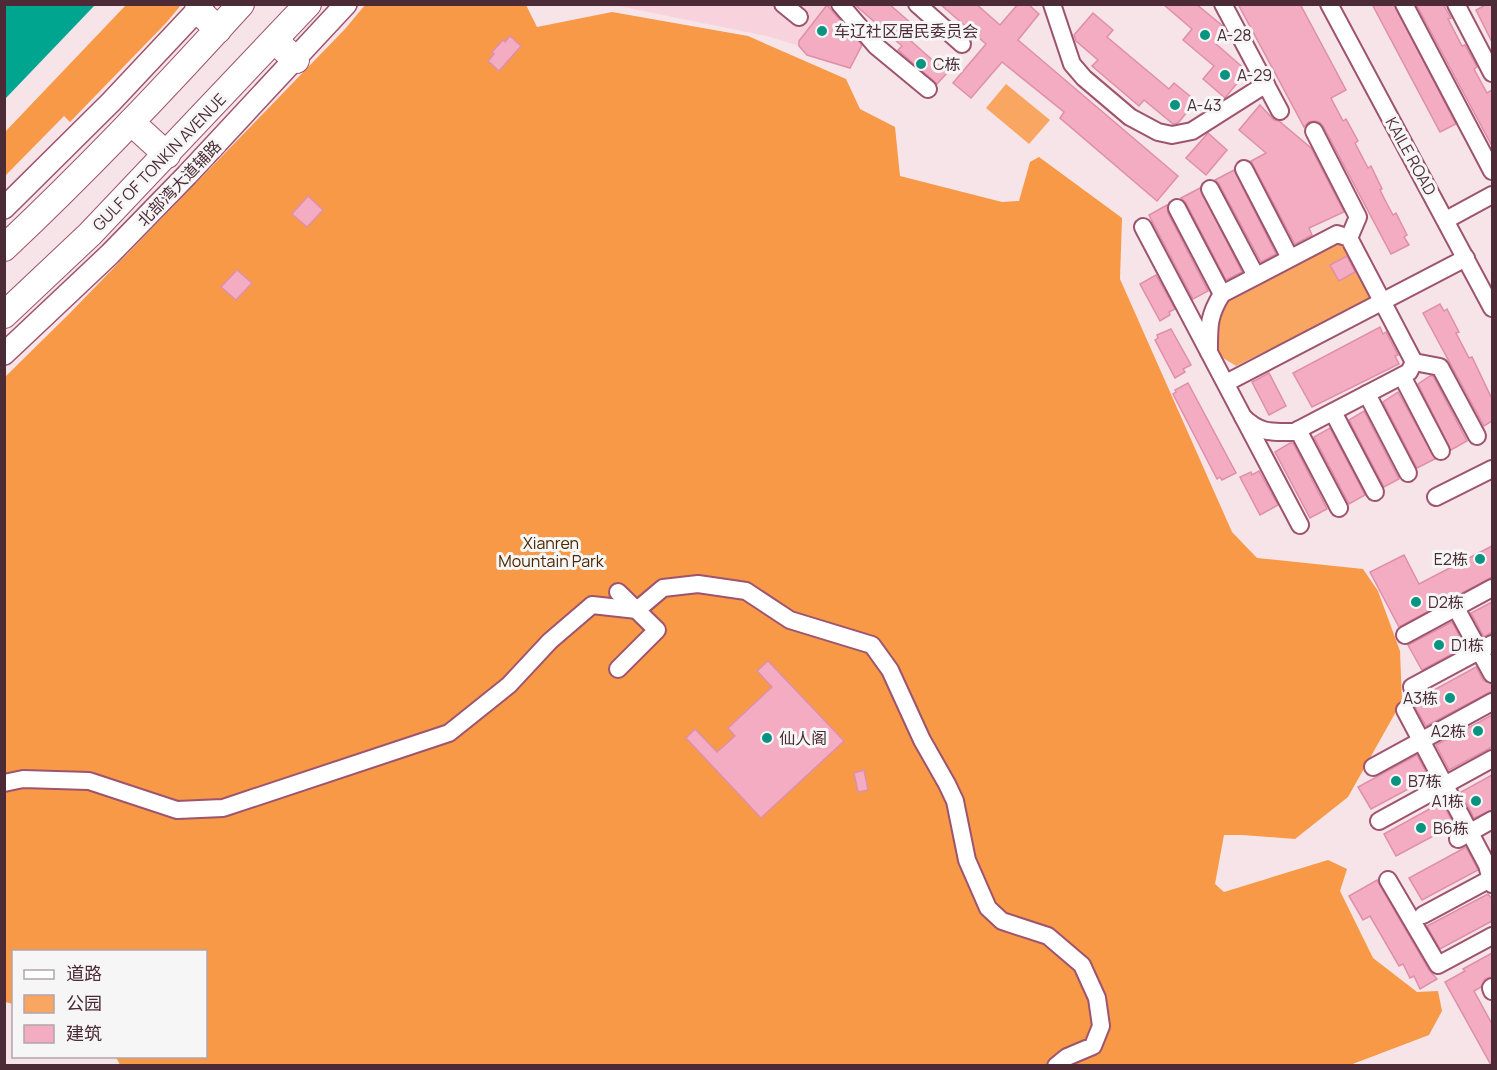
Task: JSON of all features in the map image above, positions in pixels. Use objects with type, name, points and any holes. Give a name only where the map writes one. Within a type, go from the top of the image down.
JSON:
[{"type":"highway","points":[[4,248],[132,122],[241,4]]},
{"type":"highway","name":"GULF OF TONKIN AVENUE","points":[[4,315],[90,234],[308,4]]},
{"type":"highway","points":[[200,7],[218,30]]},
{"type":"highway","points":[[275,41],[296,60]]},
{"type":"highway","points":[[132,122],[166,155]]},
{"type":"main road","name":"北部湾大道辅路","points":[[4,354],[110,254],[296,60],[346,4]]},
{"type":"main road","points":[[4,208],[104,109],[200,7]]},
{"type":"street","points":[[783,4],[800,17]]},
{"type":"street","points":[[840,4],[876,46],[928,89]]},
{"type":"street","points":[[917,4],[962,44]]},
{"type":"street","points":[[1052,4],[1072,64],[1084,78],[1130,117],[1158,132],[1172,135],[1192,131],[1266,84]]},
{"type":"street","points":[[1223,4],[1280,111]]},
{"type":"street","name":"KAILE ROAD","points":[[1329,4],[1492,308]]},
{"type":"street","points":[[1404,4],[1492,171]]},
{"type":"street","points":[[1456,4],[1492,73]]},
{"type":"street","points":[[1314,131],[1358,217],[1348,238]]},
{"type":"street","points":[[1244,169],[1290,258]]},
{"type":"street","points":[[1210,189],[1256,276]]},
{"type":"street","points":[[1446,220],[1492,195]]},
{"type":"street","points":[[1177,208],[1222,294]]},
{"type":"street","points":[[1143,227],[1300,525]]},
{"type":"street","points":[[1209,352],[1212,310],[1222,294],[1336,234],[1348,238],[1414,362],[1440,368],[1477,436]]},
{"type":"street","points":[[1226,383],[1466,258]]},
{"type":"street","points":[[1243,417],[1255,429],[1274,432],[1298,430],[1409,372],[1414,362]]},
{"type":"street","points":[[1402,376],[1441,451]]},
{"type":"street","points":[[1367,394],[1408,473]]},
{"type":"street","points":[[1333,412],[1375,492]]},
{"type":"street","points":[[1298,430],[1339,508]]},
{"type":"street","points":[[1436,498],[1492,469]]},
{"type":"street","points":[[4,783],[23,779],[89,781],[177,810],[223,808],[449,733],[509,685],[550,641],[592,605],[637,610],[663,588],[699,584],[746,591],[790,620],[872,645],[890,670],[922,740],[955,801],[967,860],[988,908],[1002,921],[1048,936],[1082,965],[1096,998],[1101,1026],[1093,1046],[1067,1057],[1056,1065]]},
{"type":"street","points":[[1405,635],[1492,588]]},
{"type":"street","points":[[618,592],[657,630],[618,669]]},
{"type":"street","points":[[1456,608],[1486,647],[1492,674]]},
{"type":"street","points":[[1412,687],[1486,647]]},
{"type":"street","points":[[1373,767],[1492,702]]},
{"type":"street","points":[[1405,710],[1445,785],[1464,836],[1487,865],[1492,880],[1423,915]]},
{"type":"street","points":[[1379,821],[1492,759]]},
{"type":"street","points":[[1464,836],[1492,820]]},
{"type":"street","points":[[1388,880],[1438,964],[1492,936]]},
{"type":"street","points":[[1492,987],[1492,991]]},
{"type":"shaded area","points":[[4,5],[95,5],[5,99]]},
{"type":"shaded area","points":[[614,5],[827,5],[835,9],[863,43],[850,68],[807,55],[799,46],[767,36]]},
{"type":"green space","points":[[126,5],[181,5],[70,122],[64,116],[5,176],[5,132]]},
{"type":"green space","name":"Xianren Mountain Park","points":[[365,5],[526,5],[537,27],[612,12],[748,36],[846,79],[860,109],[895,127],[900,176],[1002,202],[1019,201],[1030,162],[1039,157],[1122,218],[1120,279],[1232,532],[1257,558],[1363,569],[1378,591],[1400,651],[1402,701],[1348,797],[1295,839],[1224,835],[1215,884],[1224,892],[1328,860],[1347,869],[1340,891],[1373,958],[1417,992],[1438,991],[1442,1011],[1429,1035],[1350,1065],[120,1065],[116,1058],[207,1058],[207,950],[12,950],[12,1004],[5,1002],[5,377],[345,29]]},
{"type":"green space","points":[[1006,84],[1050,120],[1029,144],[986,108]]},
{"type":"green space","points":[[1342,238],[1372,299],[1236,366],[1220,356],[1216,332],[1218,315],[1229,296]]},
{"type":"building","points":[[854,4],[889,4],[920,31],[911,41],[947,73],[937,84],[898,50],[902,46]]},
{"type":"building","points":[[940,4],[976,4],[1000,25],[1018,4],[1028,4],[1039,14],[1018,40],[1178,176],[1157,201],[1060,118],[1064,112],[1002,62],[971,98],[953,83],[986,44]]},
{"type":"building","points":[[1163,4],[1196,4],[1224,27],[1226,32],[1216,44],[1247,71],[1225,98],[1203,79],[1214,66],[1183,40],[1192,29]]},
{"type":"building","points":[[1238,4],[1300,4],[1346,90],[1331,98],[1343,121],[1346,119],[1358,141],[1355,143],[1368,168],[1371,166],[1393,215],[1396,213],[1407,235],[1404,237],[1409,245],[1391,254],[1323,126],[1314,121],[1304,127]]},
{"type":"building","points":[[1372,4],[1394,4],[1456,124],[1440,132]]},
{"type":"building","points":[[1416,4],[1443,4],[1462,46],[1465,45],[1477,67],[1474,69],[1487,93],[1492,90],[1492,146]]},
{"type":"building","points":[[1492,4],[1492,42],[1476,10]]},
{"type":"building","points":[[827,5],[862,45],[850,68],[807,55],[799,46],[799,41]]},
{"type":"building","points":[[1093,13],[1113,30],[1107,37],[1169,89],[1174,83],[1196,101],[1178,123],[1173,124],[1144,100],[1139,106],[1092,66],[1098,60],[1076,41],[1074,35]]},
{"type":"building","points":[[510,36],[521,46],[499,71],[488,61],[494,54],[492,52]]},
{"type":"building","points":[[1260,105],[1274,120],[1279,121],[1311,148],[1344,212],[1309,228],[1312,235],[1295,244],[1251,161],[1266,153],[1239,130]]},
{"type":"building","points":[[1208,133],[1227,150],[1206,175],[1186,158]]},
{"type":"building","points":[[1234,170],[1276,254],[1261,262],[1215,180]]},
{"type":"building","points":[[1200,188],[1242,272],[1226,280],[1186,203],[1181,198]]},
{"type":"building","points":[[308,196],[323,210],[307,227],[292,214]]},
{"type":"building","points":[[1167,205],[1168,213],[1208,291],[1193,299],[1149,215]]},
{"type":"building","points":[[1347,256],[1355,272],[1339,281],[1330,265]]},
{"type":"building","points":[[237,270],[252,283],[236,300],[221,287]]},
{"type":"building","points":[[1156,275],[1175,309],[1160,321],[1140,284]]},
{"type":"building","points":[[1440,304],[1444,311],[1447,309],[1459,332],[1456,333],[1469,358],[1472,357],[1492,399],[1492,421],[1484,426],[1423,313]]},
{"type":"building","points":[[1380,327],[1383,334],[1386,332],[1398,355],[1395,356],[1399,364],[1312,407],[1293,373]]},
{"type":"building","points":[[1171,329],[1191,365],[1183,369],[1185,372],[1175,378],[1155,340],[1158,338],[1157,335]]},
{"type":"building","points":[[1269,373],[1286,406],[1269,415],[1252,382]]},
{"type":"building","points":[[1433,376],[1467,441],[1451,450],[1418,384]]},
{"type":"building","points":[[1188,383],[1236,473],[1222,480],[1220,477],[1217,479],[1173,394],[1175,390]]},
{"type":"building","points":[[1398,392],[1435,459],[1417,468],[1383,402]]},
{"type":"building","points":[[1364,411],[1399,479],[1384,487],[1349,420]]},
{"type":"building","points":[[1330,428],[1365,495],[1349,504],[1314,437]]},
{"type":"building","points":[[1293,443],[1327,509],[1310,518],[1275,452]]},
{"type":"building","points":[[1259,471],[1278,505],[1260,515],[1240,477]]},
{"type":"building","points":[[1492,546],[1492,577],[1399,627],[1370,572],[1404,555],[1419,584]]},
{"type":"building","points":[[1492,602],[1492,632],[1484,637],[1471,613]]},
{"type":"building","name":"D1栋","points":[[1452,622],[1465,647],[1422,670],[1408,645]]},
{"type":"building","points":[[768,661],[844,741],[761,818],[686,738],[695,729],[717,752],[735,736],[728,728],[772,687],[757,671]]},
{"type":"building","name":"A3栋","points":[[1476,667],[1483,680],[1492,684],[1492,691],[1426,726],[1412,702]]},
{"type":"building","name":"A2栋","points":[[1492,715],[1492,747],[1449,770],[1436,745]]},
{"type":"building","name":"B7栋","points":[[1417,755],[1429,778],[1371,809],[1358,787]]},
{"type":"building","points":[[864,770],[868,790],[858,792],[854,773]]},
{"type":"building","name":"A1栋","points":[[1492,775],[1492,810],[1474,818],[1461,792]]},
{"type":"building","name":"B6栋","points":[[1442,802],[1454,825],[1396,856],[1384,834]]},
{"type":"building","points":[[1466,847],[1478,870],[1422,900],[1409,878]]},
{"type":"building","points":[[1377,880],[1429,970],[1437,979],[1420,989],[1414,976],[1410,978],[1403,964],[1399,966],[1370,916],[1363,920],[1349,896]]},
{"type":"building","points":[[1488,894],[1492,899],[1492,921],[1440,949],[1427,926]]},
{"type":"building","points":[[1492,953],[1492,977],[1485,979],[1481,987],[1474,991],[1492,1024],[1491,1065],[1445,982]]},
{"type":"place","name":"车辽社区居民委员会","points":[[822,31]]},
{"type":"place","name":"A-28","points":[[1205,35]]},
{"type":"place","name":"C栋","points":[[921,64]]},
{"type":"place","name":"A-29","points":[[1225,75]]},
{"type":"place","name":"A-43","points":[[1175,105]]},
{"type":"place","name":"E2栋","points":[[1480,559]]},
{"type":"place","name":"D2栋","points":[[1416,602]]},
{"type":"place","name":"D1栋","points":[[1439,645]]},
{"type":"place","name":"A3栋","points":[[1450,698]]},
{"type":"place","name":"A2栋","points":[[1478,731]]},
{"type":"place","name":"仙人阁","points":[[767,738]]},
{"type":"place","name":"B7栋","points":[[1396,781]]},
{"type":"place","name":"A1栋","points":[[1476,801]]},
{"type":"place","name":"B6栋","points":[[1421,828]]}]
